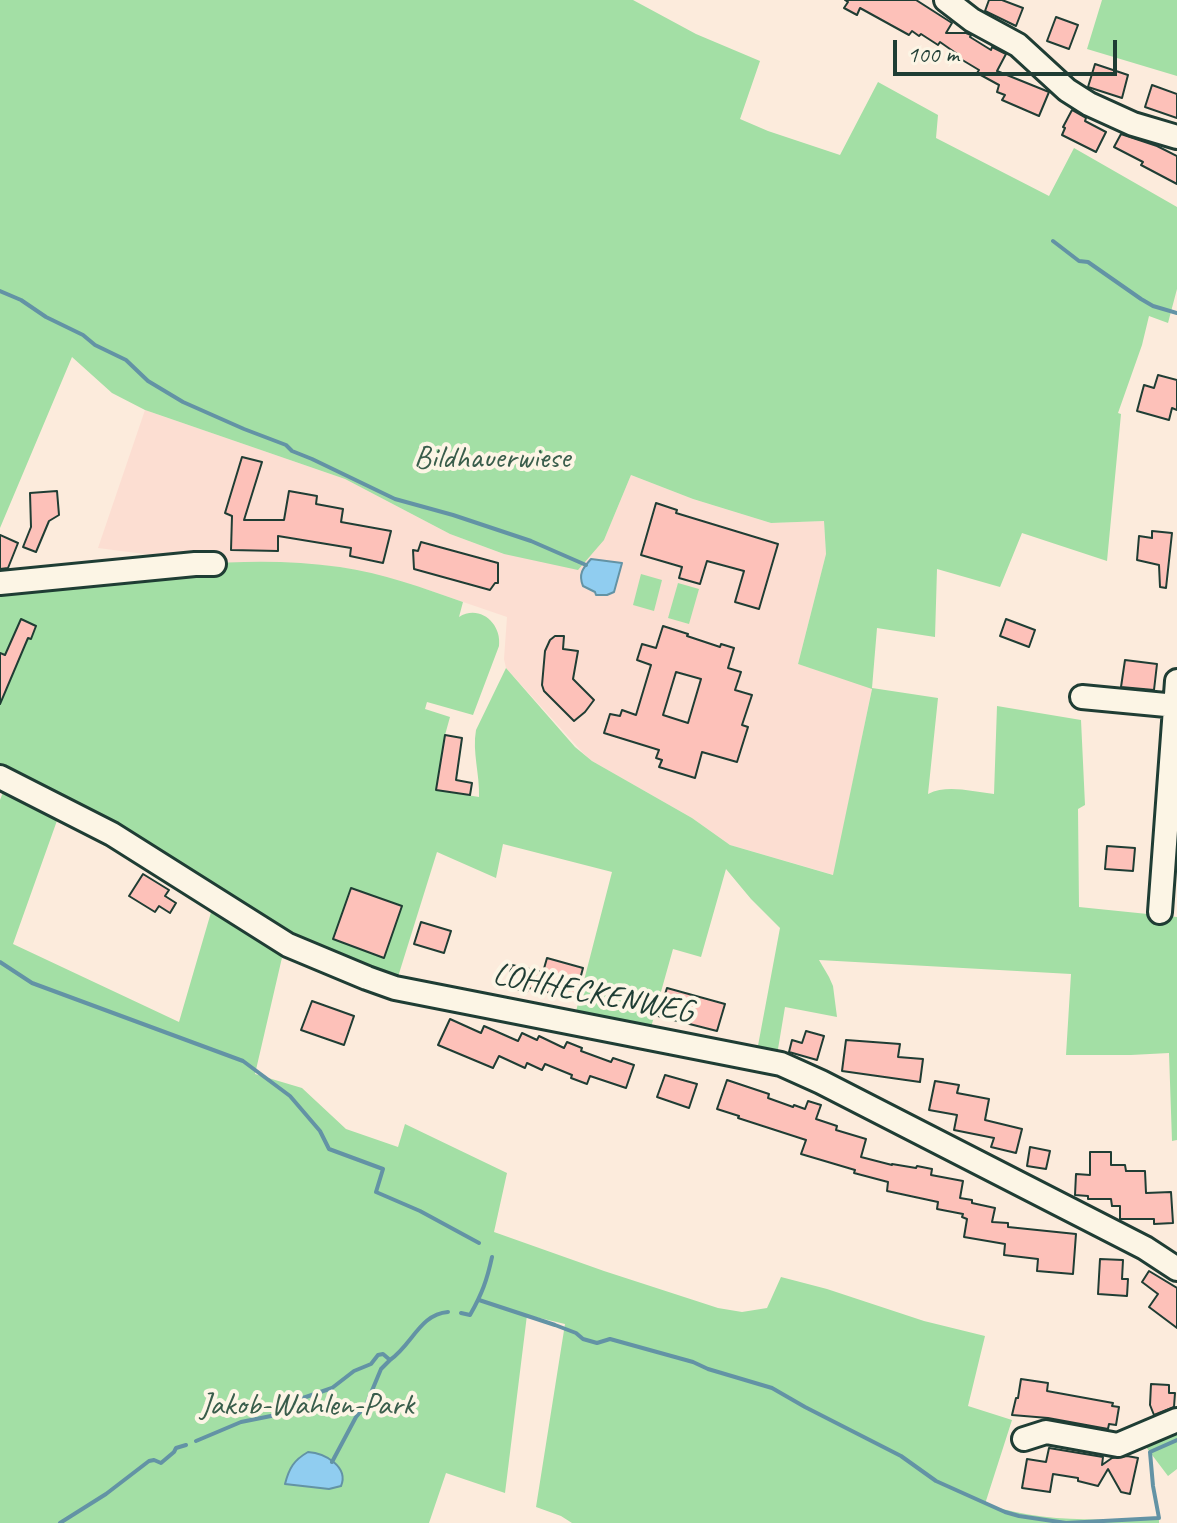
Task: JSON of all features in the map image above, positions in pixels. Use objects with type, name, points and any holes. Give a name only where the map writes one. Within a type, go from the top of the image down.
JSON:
[{"type":"street","points":[[946,0],[972,20],[1018,45],[1067,90],[1089,104],[1133,124],[1177,137]]},
{"type":"street","points":[[0,583],[214,564]]},
{"type":"street","points":[[1160,912],[1177,681]]},
{"type":"street","points":[[1082,697],[1176,706]]},
{"type":"street","name":"LOHHECKENWEG","points":[[0,777],[121,839],[288,945],[311,956],[395,988],[781,1064],[1066,1207],[1145,1248],[1177,1269]]},
{"type":"street","points":[[1024,1439],[1046,1432],[1118,1445],[1177,1420]]},
{"type":"shaded area","points":[[145,410],[345,479],[450,534],[504,554],[604,540],[631,475],[693,499],[771,523],[824,521],[826,554],[798,664],[872,688],[834,875],[730,845],[692,818],[592,761],[506,668],[507,617],[388,578],[340,567],[240,563],[151,569],[152,555],[98,548]]},
{"type":"green space","points":[[0,0],[633,0],[696,34],[760,61],[740,119],[768,131],[840,155],[878,82],[938,115],[936,138],[1049,196],[1074,148],[1177,207],[1177,289],[1168,323],[1149,316],[1118,413],[1121,414],[1107,561],[1022,533],[1000,587],[937,569],[935,637],[877,628],[872,688],[938,698],[928,794],[952,789],[994,794],[997,706],[1081,720],[1085,805],[1078,809],[1079,907],[1177,917],[1177,1140],[1172,1141],[1169,1053],[1066,1055],[1071,974],[819,960],[833,986],[837,1017],[785,1007],[777,1055],[757,1051],[780,928],[726,869],[701,957],[673,949],[648,1038],[573,1023],[612,872],[503,844],[496,878],[437,852],[397,980],[284,949],[255,1074],[302,1088],[346,1129],[398,1147],[405,1124],[507,1173],[494,1232],[718,1308],[742,1312],[767,1308],[781,1277],[924,1321],[985,1336],[968,1406],[1012,1420],[985,1504],[1050,1517],[1159,1518],[1159,1523],[572,1523],[536,1507],[565,1324],[527,1315],[505,1493],[446,1473],[429,1523],[0,1523],[0,800],[5,787],[59,815],[13,944],[179,1022],[212,909],[0,773],[0,589],[170,567],[255,562],[340,567],[433,591],[463,602],[459,617],[474,613],[488,618],[499,638],[499,646],[473,715],[427,702],[425,709],[450,717],[436,790],[479,797],[476,730],[506,668],[575,747],[592,761],[692,818],[730,845],[833,875],[872,689],[798,664],[826,554],[824,521],[771,523],[693,499],[631,475],[604,540],[578,570],[504,554],[450,534],[345,479],[145,410],[112,393],[72,357],[0,528]]},
{"type":"green space","points":[[1102,0],[1177,0],[1177,76],[1087,49]]},
{"type":"green space","points":[[641,574],[662,580],[654,611],[633,605]]},
{"type":"green space","points":[[678,583],[699,589],[689,624],[668,618]]},
{"type":"green space","points":[[1177,1428],[1177,1469],[1168,1476],[1143,1443]]},
{"type":"water","points":[[591,559],[622,563],[614,592],[596,595],[583,586],[582,571]]},
{"type":"water","points":[[308,1452],[321,1455],[339,1467],[343,1479],[341,1486],[329,1489],[285,1484],[293,1465]]},
{"type":"building","points":[[845,0],[916,0],[952,23],[946,33],[966,33],[991,50],[992,47],[1006,54],[997,71],[1049,92],[1039,116],[1002,100],[1005,95],[997,92],[999,85],[977,73],[979,70],[940,42],[938,45],[912,31],[909,35],[860,8],[857,15],[844,8],[848,2]]},
{"type":"building","points":[[989,0],[1002,0],[1023,8],[1016,26],[985,11]]},
{"type":"building","points":[[1056,17],[1078,25],[1069,49],[1047,41]]},
{"type":"building","points":[[1095,64],[1128,75],[1122,98],[1088,87]]},
{"type":"building","points":[[1152,85],[1177,94],[1177,118],[1145,107]]},
{"type":"building","points":[[1072,110],[1106,132],[1096,152],[1062,135]]},
{"type":"building","points":[[1121,134],[1177,156],[1177,184],[1114,147]]},
{"type":"building","points":[[1158,375],[1177,380],[1177,410],[1172,408],[1169,420],[1137,411],[1144,385],[1154,388]]},
{"type":"building","points":[[242,457],[262,462],[244,520],[284,520],[289,491],[317,496],[316,504],[343,509],[341,522],[391,531],[383,563],[350,556],[351,548],[278,536],[278,551],[231,550],[232,516],[225,513]]},
{"type":"building","points":[[57,491],[59,515],[49,521],[36,552],[23,547],[31,527],[30,493]]},
{"type":"building","points":[[656,503],[677,510],[676,513],[778,544],[759,609],[735,602],[744,571],[707,561],[700,584],[679,578],[682,567],[641,555]]},
{"type":"building","points":[[1152,531],[1172,533],[1166,588],[1160,587],[1159,565],[1137,560],[1139,536],[1152,538]]},
{"type":"building","points":[[0,535],[18,543],[8,568],[0,569]]},
{"type":"building","points":[[421,542],[498,563],[498,583],[490,590],[414,569],[413,550],[418,551]]},
{"type":"building","points":[[21,619],[36,626],[0,704],[0,653],[5,655]]},
{"type":"building","points":[[1006,619],[1035,630],[1029,647],[1000,636]]},
{"type":"building","points":[[663,626],[720,647],[721,644],[734,648],[728,668],[741,672],[735,690],[752,695],[742,725],[748,727],[737,762],[702,752],[695,778],[659,767],[662,760],[656,758],[659,750],[604,733],[610,714],[620,716],[622,710],[636,715],[651,665],[637,660],[642,644],[656,648]],"holes":[[[676,672],[701,679],[688,723],[663,715]]]},
{"type":"building","points":[[555,636],[564,636],[563,649],[578,651],[573,679],[594,700],[574,721],[544,691],[542,685],[545,651]]},
{"type":"building","points":[[1125,660],[1157,664],[1154,690],[1121,687]]},
{"type":"building","points":[[445,735],[462,738],[456,780],[472,783],[470,795],[436,790]]},
{"type":"building","points":[[1107,846],[1135,848],[1133,871],[1105,869]]},
{"type":"building","points":[[143,874],[169,890],[165,896],[176,903],[170,913],[159,906],[155,912],[129,896]]},
{"type":"building","points":[[351,888],[402,906],[384,958],[333,939]]},
{"type":"building","points":[[421,922],[451,931],[444,953],[414,944]]},
{"type":"building","points":[[547,958],[583,968],[575,998],[507,987],[512,965],[543,972]]},
{"type":"building","points":[[667,988],[725,1004],[717,1031],[658,1016]]},
{"type":"building","points":[[312,1001],[354,1016],[344,1045],[301,1030]]},
{"type":"building","points":[[450,1019],[481,1033],[484,1026],[518,1041],[522,1033],[537,1040],[539,1036],[564,1048],[567,1042],[582,1048],[581,1051],[611,1062],[613,1058],[634,1065],[626,1088],[590,1076],[587,1084],[545,1064],[542,1070],[527,1063],[525,1068],[499,1056],[493,1068],[438,1045]]},
{"type":"building","points":[[806,1031],[824,1036],[817,1060],[789,1052],[792,1040],[802,1043]]},
{"type":"building","points":[[846,1040],[900,1044],[898,1057],[923,1059],[920,1082],[842,1071]]},
{"type":"building","points":[[665,1075],[697,1084],[689,1108],[657,1097]]},
{"type":"building","points":[[727,1080],[769,1094],[768,1098],[793,1107],[805,1109],[808,1101],[821,1105],[816,1119],[837,1126],[836,1130],[866,1139],[861,1157],[892,1165],[932,1169],[931,1175],[963,1181],[960,1198],[995,1208],[992,1222],[1008,1223],[1008,1227],[1076,1234],[1073,1274],[1037,1271],[1038,1259],[1004,1255],[1005,1244],[964,1237],[967,1219],[962,1217],[963,1214],[937,1209],[938,1202],[887,1191],[888,1182],[801,1154],[806,1140],[717,1109]]},
{"type":"building","points":[[935,1081],[959,1085],[957,1093],[989,1099],[985,1120],[1022,1129],[1016,1153],[991,1147],[994,1138],[954,1130],[957,1115],[929,1110]]},
{"type":"building","points":[[1030,1147],[1050,1151],[1046,1169],[1027,1166]]},
{"type":"building","points":[[1090,1152],[1111,1152],[1111,1165],[1125,1165],[1126,1171],[1145,1171],[1146,1193],[1171,1192],[1173,1223],[1154,1224],[1154,1219],[1120,1219],[1120,1206],[1112,1206],[1111,1199],[1088,1199],[1088,1196],[1075,1195],[1076,1174],[1090,1175]]},
{"type":"building","points":[[1100,1259],[1123,1260],[1122,1279],[1128,1279],[1127,1296],[1098,1294]]},
{"type":"building","points":[[1149,1271],[1177,1288],[1177,1328],[1149,1307],[1158,1294],[1142,1282]]},
{"type":"building","points":[[1021,1379],[1048,1383],[1047,1391],[1113,1403],[1112,1406],[1119,1407],[1116,1425],[1109,1424],[1108,1429],[1012,1415]]},
{"type":"building","points":[[1151,1384],[1169,1385],[1169,1393],[1175,1393],[1174,1407],[1154,1415],[1150,1405]]},
{"type":"building","points":[[1049,1448],[1103,1457],[1102,1465],[1112,1458],[1138,1458],[1130,1494],[1121,1492],[1108,1469],[1098,1486],[1078,1481],[1078,1478],[1053,1474],[1050,1492],[1022,1488],[1027,1459],[1046,1462]]},
{"type":"waterway","points":[[1053,241],[1079,261],[1088,262],[1153,306],[1177,313]]},
{"type":"waterway","points":[[0,291],[126,360],[148,381],[183,402],[286,445],[292,451],[395,499],[531,541],[586,565]]},
{"type":"waterway","points":[[0,962],[32,983],[243,1061],[290,1096],[320,1131],[329,1149],[383,1169],[376,1192],[420,1211],[479,1243]]},
{"type":"waterway","points":[[461,1313],[470,1315],[484,1287],[492,1257]]},
{"type":"waterway","points":[[479,1300],[555,1325],[583,1339],[597,1343],[610,1339],[772,1388],[901,1456],[936,1481],[1019,1516],[1066,1523],[1159,1518],[1150,1452],[1177,1440]]},
{"type":"waterway","points":[[300,1399],[332,1388],[354,1371],[371,1364],[378,1355],[383,1354],[390,1360],[430,1318],[448,1312]]},
{"type":"waterway","points":[[332,1462],[356,1417],[366,1405],[381,1369],[390,1360]]},
{"type":"waterway","points":[[196,1441],[241,1422],[281,1414],[298,1400]]},
{"type":"waterway","points":[[60,1523],[106,1494],[149,1461],[161,1463],[176,1448],[186,1445]]},
{"type":"park label","name":"Bildhauerwiese","points":[[492,459]]},
{"type":"park label","name":"Jakob-Wahlen-Park","points":[[307,1406]]}]
